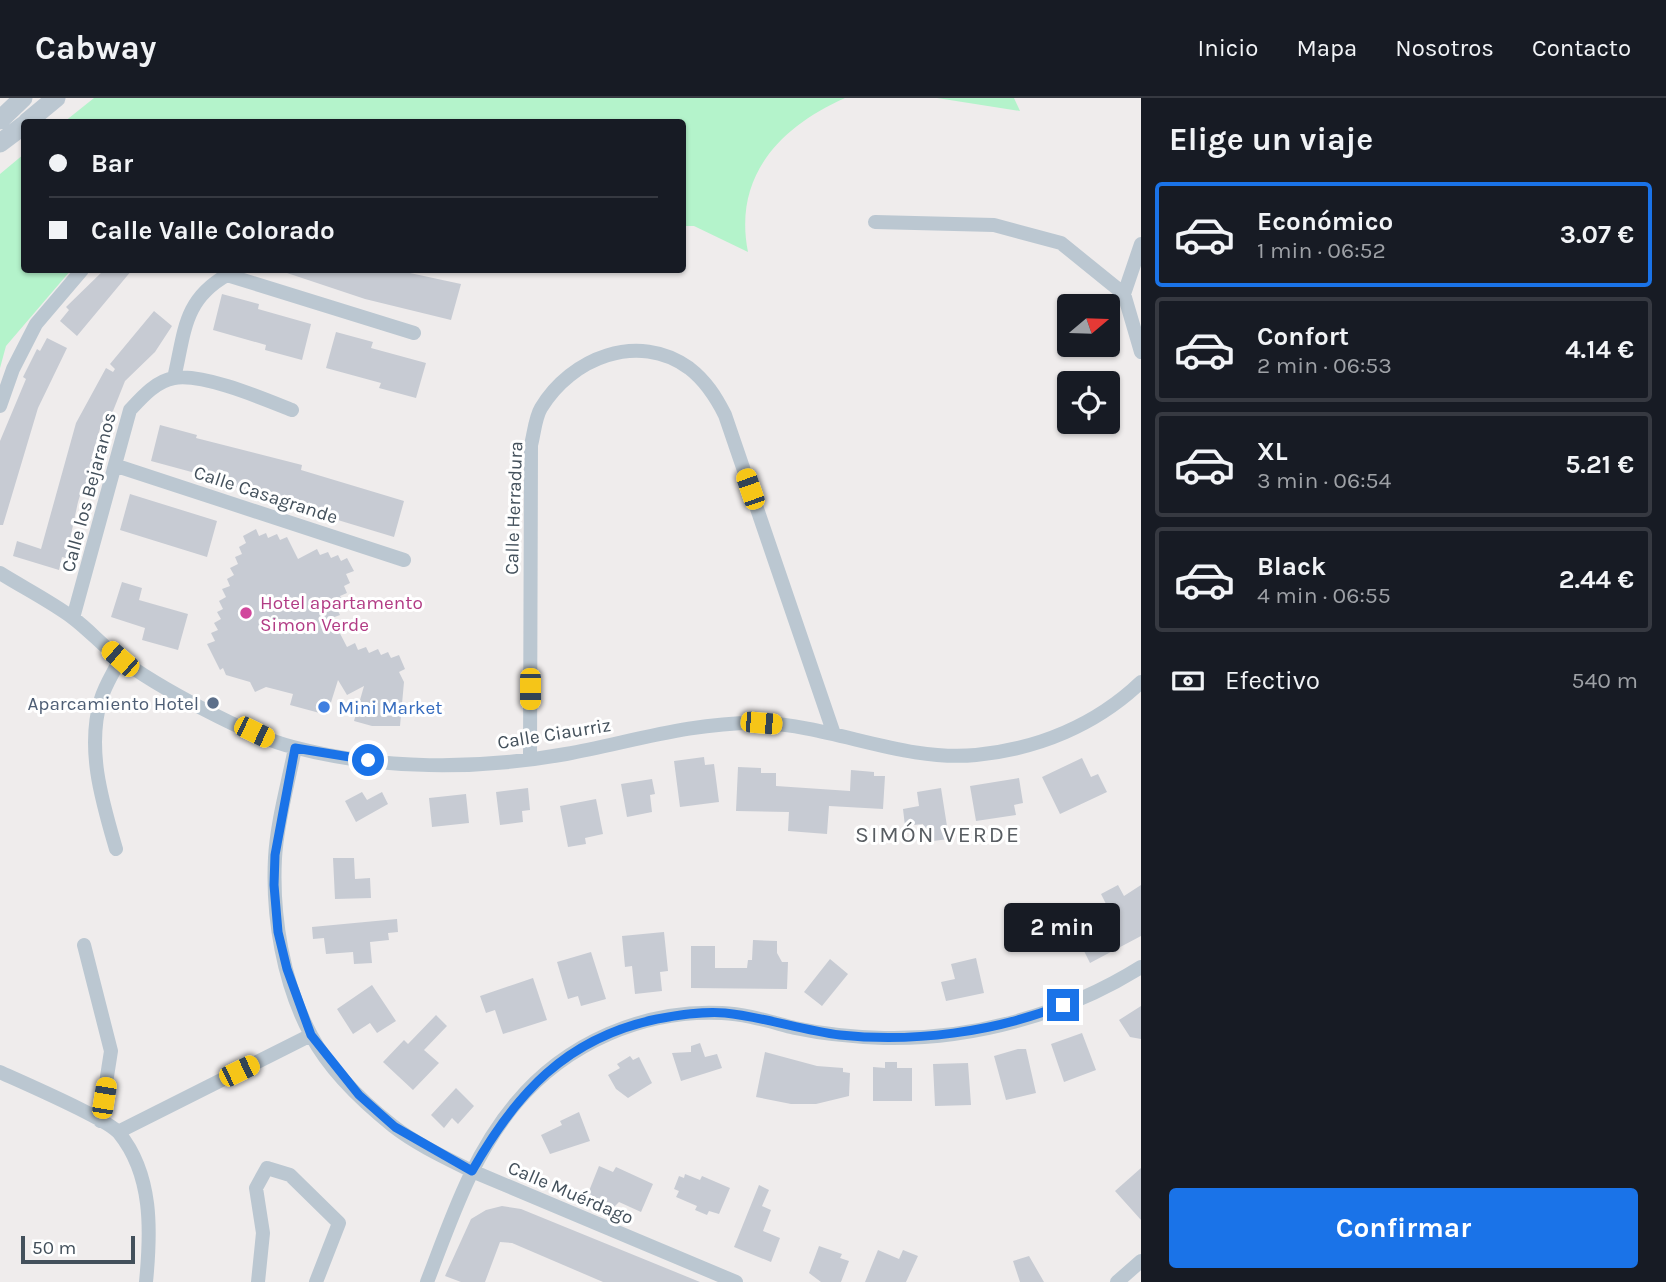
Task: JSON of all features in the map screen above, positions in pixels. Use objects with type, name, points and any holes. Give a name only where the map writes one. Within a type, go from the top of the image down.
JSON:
[{"type":"street","points":[[0,120],[23,98]]},
{"type":"street","points":[[32,119],[55,98]]},
{"type":"street","points":[[0,143],[21,128]]},
{"type":"street","points":[[875,222],[994,225],[1061,243],[1124,294],[1141,352]]},
{"type":"street","points":[[1124,294],[1141,244]]},
{"type":"street","points":[[0,406],[13,369],[37,324],[80,273]]},
{"type":"street","points":[[292,410],[239,390],[174,378],[192,306],[205,287],[227,275],[414,333]]},
{"type":"street","name":"Calle Herradura","points":[[530,759],[531,458],[539,411],[558,384],[577,368],[598,356],[626,351],[652,354],[689,368],[711,389],[721,407],[834,734]]},
{"type":"street","name":"Calle los Bejaranos","points":[[73,618],[117,466],[130,410],[149,390],[174,378]]},
{"type":"street","name":"Calle Casagrande","points":[[117,466],[404,559]]},
{"type":"street","name":"Calle Ciaurriz","points":[[0,573],[73,618],[120,659],[191,701],[268,739],[295,748],[368,760],[434,765],[530,759],[683,728],[761,723],[834,734],[937,755],[975,755],[1013,749],[1054,737],[1086,723],[1118,704],[1141,682]]},
{"type":"street","points":[[116,849],[101,797],[93,744],[101,698],[120,659]]},
{"type":"street","name":"Calle Muérdago","points":[[295,748],[275,855],[274,885],[278,932],[287,969],[311,1035],[359,1095],[395,1127],[472,1171],[721,1280],[736,1282]]},
{"type":"street","points":[[84,945],[111,1051],[100,1121]]},
{"type":"street","points":[[427,1282],[472,1171],[516,1102],[541,1077],[579,1048],[624,1027],[667,1017],[722,1013],[841,1035],[921,1037],[981,1028],[1045,1013],[1082,998],[1141,967]]},
{"type":"street","points":[[118,1132],[311,1035]]},
{"type":"street","points":[[0,1072],[118,1132],[145,1181],[150,1241],[146,1282]]},
{"type":"street","points":[[258,1282],[263,1233],[256,1188],[267,1168],[289,1175],[339,1223],[316,1282]]},
{"type":"street","points":[[1117,1282],[1141,1261]]},
{"type":"green space","points":[[94,98],[845,98],[800,124],[766,157],[748,200],[745,225],[748,252],[694,226],[686,226],[686,119],[68,119]]},
{"type":"green space","points":[[937,98],[1014,98],[1020,111]]},
{"type":"green space","points":[[21,156],[21,273],[68,273],[6,346],[0,368],[0,174]]},
{"type":"building","points":[[101,273],[130,273],[77,336],[60,321],[69,310],[66,307]]},
{"type":"building","points":[[287,273],[410,273],[461,284],[451,320],[365,299]]},
{"type":"building","points":[[222,294],[259,304],[258,309],[311,324],[302,360],[265,350],[266,345],[213,330]]},
{"type":"building","points":[[154,311],[172,326],[155,352],[125,381],[113,411],[105,424],[102,422],[91,459],[95,460],[86,490],[82,489],[78,502],[66,558],[62,557],[59,570],[13,556],[17,541],[41,549],[76,423],[106,368],[113,372],[115,369],[110,364]]},
{"type":"building","points":[[336,332],[373,342],[371,348],[426,363],[416,398],[379,388],[381,383],[326,368]]},
{"type":"building","points":[[47,338],[67,348],[38,408],[3,525],[0,525],[0,441],[26,379],[23,377],[37,349],[40,351]]},
{"type":"building","points":[[160,425],[197,435],[196,438],[302,465],[301,470],[404,501],[394,537],[308,511],[309,506],[198,477],[199,474],[151,461]]},
{"type":"building","points":[[130,494],[217,521],[207,557],[120,530]]},
{"type":"building","name":"Hotel apartamento Simon Verde","points":[[256,529],[259,536],[266,533],[268,538],[277,534],[280,540],[287,537],[298,559],[317,549],[320,555],[328,552],[331,558],[338,555],[341,561],[347,558],[354,571],[346,574],[350,583],[344,586],[347,593],[340,596],[344,604],[336,607],[340,615],[332,618],[347,647],[355,643],[358,650],[366,647],[369,653],[378,649],[381,655],[388,652],[391,658],[399,655],[405,669],[399,672],[404,682],[400,726],[372,726],[354,721],[364,686],[347,695],[338,680],[327,715],[290,705],[293,694],[266,687],[255,692],[250,682],[226,675],[223,668],[220,670],[207,644],[215,641],[211,633],[218,630],[214,623],[221,619],[217,612],[223,609],[219,601],[226,597],[222,589],[230,586],[227,579],[234,575],[230,568],[238,564],[235,557],[242,554],[239,547],[246,543],[243,536]]},
{"type":"building","points":[[122,582],[142,588],[139,600],[188,614],[178,650],[142,640],[145,628],[111,617]]},
{"type":"building","points":[[704,757],[705,765],[714,764],[719,802],[680,807],[674,761]]},
{"type":"building","points":[[1082,758],[1091,777],[1098,774],[1107,792],[1060,814],[1042,777]]},
{"type":"building","points":[[738,767],[761,768],[761,773],[776,773],[776,786],[850,791],[851,770],[874,772],[874,776],[885,776],[883,809],[829,806],[827,834],[788,831],[789,812],[736,811]]},
{"type":"building","points":[[1019,778],[1023,803],[1014,805],[1016,815],[976,821],[970,786]]},
{"type":"building","points":[[652,779],[655,794],[650,795],[652,812],[627,817],[621,784]]},
{"type":"building","points":[[528,788],[530,810],[522,811],[523,822],[500,825],[496,792]]},
{"type":"building","points":[[941,788],[949,839],[925,842],[923,824],[905,826],[903,809],[919,806],[917,792]]},
{"type":"building","points":[[362,792],[367,800],[382,792],[388,804],[356,822],[345,801]]},
{"type":"building","points":[[466,794],[469,823],[432,827],[429,798]]},
{"type":"building","points":[[596,799],[603,834],[585,838],[586,844],[568,847],[560,806]]},
{"type":"building","points":[[333,858],[354,858],[355,879],[370,878],[371,898],[335,899]]},
{"type":"building","points":[[1118,885],[1124,896],[1141,885],[1141,936],[1090,963],[1080,943],[1116,924],[1101,894]]},
{"type":"building","points":[[397,919],[398,932],[388,933],[389,940],[370,942],[372,963],[354,964],[353,952],[326,954],[324,938],[313,939],[312,927]]},
{"type":"building","points":[[664,932],[668,971],[660,972],[662,991],[635,994],[632,966],[625,967],[622,936]]},
{"type":"building","points":[[753,940],[777,941],[777,953],[782,962],[788,962],[787,989],[691,988],[691,946],[715,946],[715,968],[747,968],[748,960],[752,960]]},
{"type":"building","points":[[591,952],[606,999],[581,1006],[578,996],[568,999],[557,962]]},
{"type":"building","points":[[976,958],[984,993],[946,1001],[941,982],[955,979],[951,964]]},
{"type":"building","points":[[830,959],[848,974],[822,1006],[804,992]]},
{"type":"building","points":[[533,978],[547,1020],[503,1034],[495,1010],[486,1013],[480,996]]},
{"type":"building","points":[[372,985],[396,1021],[377,1033],[370,1023],[353,1034],[337,1009]]},
{"type":"building","points":[[1141,1006],[1141,1039],[1130,1037],[1119,1020]]},
{"type":"building","points":[[436,1015],[447,1026],[424,1050],[439,1063],[413,1090],[383,1062],[404,1040],[408,1044]]},
{"type":"building","points":[[1082,1033],[1096,1070],[1064,1082],[1051,1044]]},
{"type":"building","points":[[700,1043],[705,1057],[717,1054],[722,1068],[681,1081],[672,1053],[691,1052],[691,1046]]},
{"type":"building","points":[[1026,1049],[1036,1093],[1006,1100],[994,1056]]},
{"type":"building","points":[[765,1052],[817,1066],[843,1068],[843,1072],[850,1073],[849,1096],[816,1104],[791,1104],[756,1097]]},
{"type":"building","points":[[630,1056],[633,1060],[639,1057],[652,1083],[628,1098],[616,1089],[608,1075],[620,1068],[617,1064]]},
{"type":"building","points":[[885,1062],[897,1062],[897,1068],[912,1068],[912,1101],[873,1101],[873,1067],[885,1068]]},
{"type":"building","points":[[968,1063],[971,1105],[935,1106],[933,1064]]},
{"type":"building","points":[[456,1088],[474,1106],[458,1124],[452,1118],[444,1128],[431,1115]]},
{"type":"building","points":[[579,1112],[590,1141],[550,1154],[541,1135],[562,1125],[560,1121]]},
{"type":"building","points":[[599,1166],[613,1172],[616,1167],[653,1184],[641,1212],[619,1202],[610,1211],[585,1201]]},
{"type":"building","points":[[1141,1168],[1141,1220],[1115,1191]]},
{"type":"building","points":[[685,1174],[700,1180],[702,1176],[730,1188],[719,1214],[709,1211],[707,1215],[695,1210],[697,1206],[676,1197],[679,1191],[674,1189],[679,1176],[684,1178]]},
{"type":"building","points":[[759,1185],[769,1190],[762,1206],[771,1210],[763,1231],[780,1238],[771,1262],[734,1247]]},
{"type":"building","points":[[502,1206],[521,1209],[700,1282],[603,1282],[512,1243],[500,1242],[485,1282],[461,1282],[445,1276],[471,1219],[486,1210]]},
{"type":"building","points":[[819,1246],[842,1254],[840,1258],[849,1261],[841,1282],[821,1282],[809,1273]]},
{"type":"building","points":[[878,1250],[899,1259],[903,1250],[918,1256],[906,1282],[865,1282]]},
{"type":"building","points":[[1029,1256],[1044,1282],[1020,1282],[1013,1261]]},
{"type":"place","name":"Hotel apartamento Simon Verde","points":[[246,613]]},
{"type":"place","name":"Aparcamiento Hotel","points":[[213,703]]},
{"type":"place","name":"Mini Market","points":[[324,707]]},
{"type":"district","name":"SIMÓN VERDE","points":[[938,834]]},
{"type":"route","points":[[368,760],[295,748],[275,855],[275,909],[287,969],[311,1035],[359,1095],[395,1127],[472,1171],[493,1134],[516,1102],[549,1070],[585,1044],[624,1027],[667,1017],[722,1013],[841,1035],[921,1037],[1011,1022],[1063,1005]]}]
